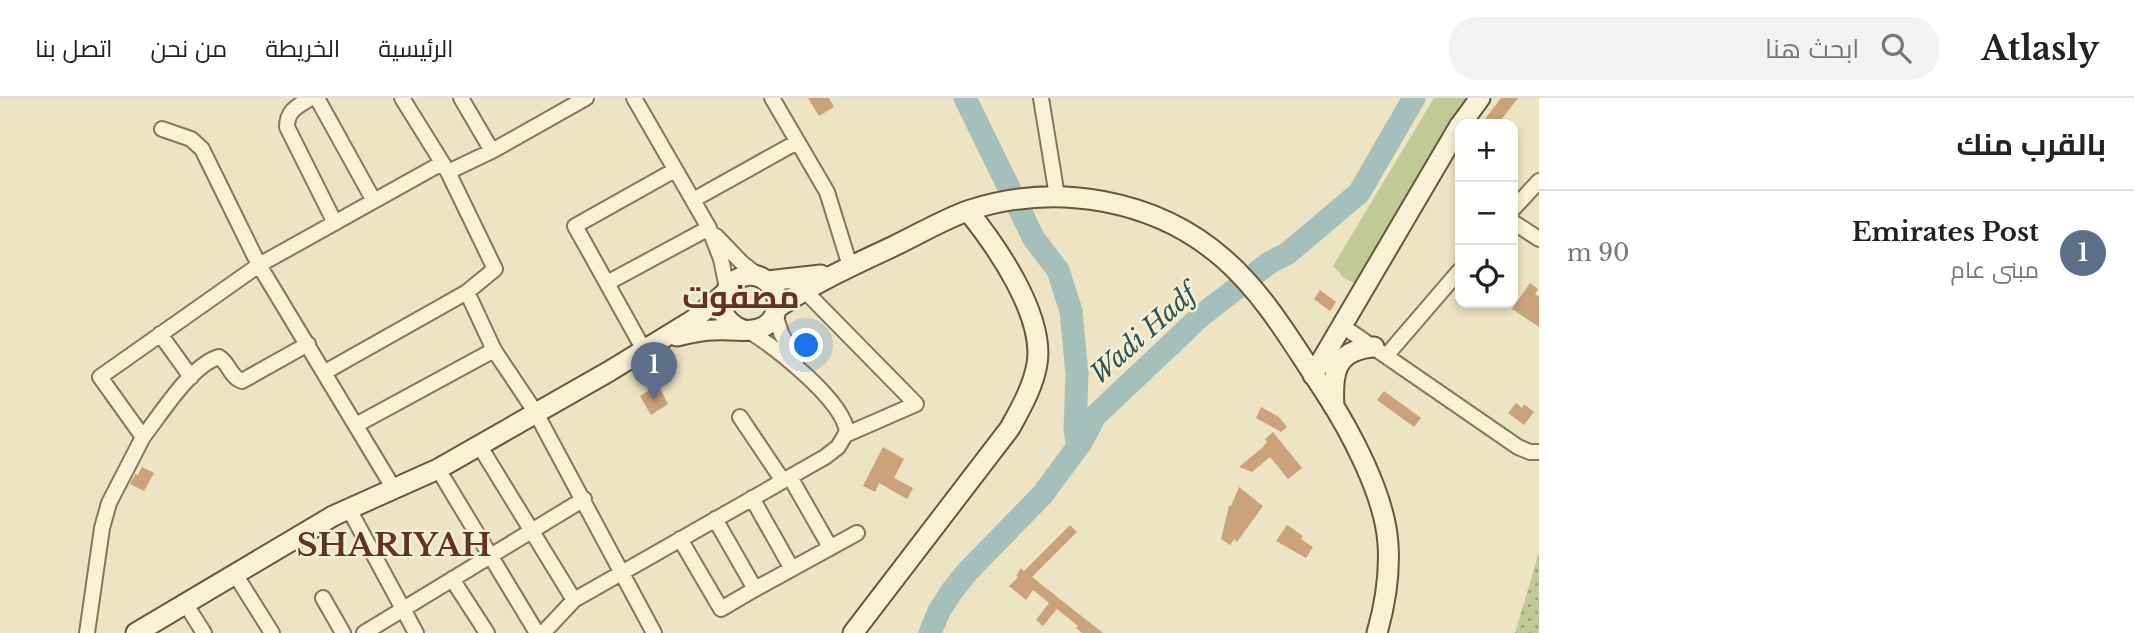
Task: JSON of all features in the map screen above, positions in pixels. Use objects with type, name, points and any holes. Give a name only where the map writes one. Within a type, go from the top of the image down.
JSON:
[{"type":"street","points":[[311,98],[292,110],[287,117],[287,127],[335,223]]},
{"type":"street","points":[[317,98],[373,201]]},
{"type":"street","points":[[325,372],[467,292],[495,269],[445,168],[402,98]]},
{"type":"street","points":[[461,98],[492,151]]},
{"type":"street","points":[[144,437],[100,377],[259,265],[373,201],[445,168],[492,151],[586,98]]},
{"type":"street","points":[[634,98],[709,228],[722,259],[726,291],[723,309],[726,316],[736,327],[746,330],[801,369]]},
{"type":"street","points":[[772,98],[827,192],[844,268]]},
{"type":"street","points":[[1041,98],[1057,196]]},
{"type":"street","points":[[1465,119],[1480,98]]},
{"type":"street","points":[[162,129],[191,139],[202,149],[259,265],[394,489]]},
{"type":"street","points":[[1313,375],[1455,135]]},
{"type":"street","points":[[693,200],[797,142]]},
{"type":"street","points":[[652,346],[607,283],[575,226],[676,170]]},
{"type":"street","points":[[1518,204],[1539,181]]},
{"type":"street","points":[[652,346],[701,331],[762,328],[776,311],[804,290],[844,268],[968,211],[1002,201],[1057,196],[1126,205],[1162,219],[1193,235],[1223,258],[1247,282],[1335,408],[1367,468],[1379,501],[1388,543],[1385,596],[1377,633]]},
{"type":"street","points":[[853,633],[1010,428],[1027,394],[1037,363],[1036,333],[1026,302],[984,231],[968,211]]},
{"type":"street","points":[[1518,225],[1539,239]]},
{"type":"street","points":[[607,283],[709,228]]},
{"type":"street","points":[[543,633],[574,600],[787,479],[838,447],[845,435],[846,424],[842,415],[801,369],[785,342],[776,311],[776,293],[764,279],[742,263],[709,228]]},
{"type":"street","points":[[136,633],[333,516],[438,468],[652,346],[704,312],[732,282],[746,276],[764,279],[803,278],[844,268]]},
{"type":"street","points":[[1335,408],[1333,381],[1337,367],[1352,352],[1380,351],[1455,275]]},
{"type":"street","points":[[804,290],[916,404],[845,435]]},
{"type":"street","points":[[467,292],[494,350],[536,413],[654,633]]},
{"type":"street","points":[[1341,325],[1518,447],[1539,452]]},
{"type":"street","points":[[160,334],[191,377]]},
{"type":"street","points":[[87,633],[102,528],[109,503],[144,437],[191,377],[214,358],[219,357],[236,379],[242,381],[308,344]]},
{"type":"street","points":[[356,425],[494,350]]},
{"type":"street","points":[[740,417],[787,479],[830,547]]},
{"type":"street","points":[[479,445],[574,600]]},
{"type":"street","points":[[438,468],[537,633]]},
{"type":"street","points":[[752,498],[792,569]]},
{"type":"street","points":[[364,633],[584,499]]},
{"type":"street","points":[[349,509],[416,633]]},
{"type":"street","points":[[715,519],[755,589]]},
{"type":"street","points":[[680,539],[720,609],[857,533]]},
{"type":"street","points":[[235,574],[272,633]]},
{"type":"street","points":[[452,579],[487,633]]},
{"type":"street","points":[[323,598],[343,633]]},
{"type":"street","points":[[185,603],[204,633]]},
{"type":"green space","points":[[1434,98],[1468,98],[1440,137],[1354,283],[1344,278],[1333,266]]},
{"type":"green space","points":[[1539,552],[1539,633],[1515,633]]},
{"type":"building","points":[[808,98],[829,98],[834,107],[819,116]]},
{"type":"building","points":[[1501,98],[1518,98],[1502,119],[1485,119]]},
{"type":"building","points":[[1530,283],[1538,289],[1535,294],[1539,297],[1539,327],[1512,309],[1518,308],[1518,300]]},
{"type":"building","points":[[1320,290],[1336,302],[1330,311],[1314,299]]},
{"type":"building","points":[[658,385],[668,404],[651,415],[640,396]]},
{"type":"building","points":[[1384,391],[1421,418],[1414,427],[1377,400]]},
{"type":"building","points":[[1516,403],[1522,408],[1524,404],[1534,412],[1524,425],[1508,413]]},
{"type":"building","points":[[1261,407],[1279,417],[1287,427],[1281,432],[1256,418]]},
{"type":"building","points":[[1273,432],[1302,468],[1288,479],[1270,457],[1252,472],[1239,467],[1263,447],[1267,442],[1265,439]]},
{"type":"building","points":[[883,447],[904,459],[894,478],[913,488],[907,499],[879,483],[875,492],[863,486]]},
{"type":"building","points":[[142,467],[154,473],[144,491],[130,484]]},
{"type":"building","points":[[1239,487],[1263,506],[1237,542],[1234,539],[1230,545],[1221,539],[1229,506]]},
{"type":"building","points":[[1070,525],[1077,532],[1032,577],[1103,633],[1082,633],[1076,628],[1078,626],[1057,609],[1043,626],[1036,620],[1049,603],[1033,590],[1026,600],[1009,586],[1018,577],[1016,576],[1021,568],[1024,571]]},
{"type":"building","points":[[1287,525],[1313,547],[1306,558],[1276,541]]},
{"type":"waterway","points":[[965,98],[1034,239],[1058,270],[1071,311],[1077,374],[1075,430],[1078,447]]},
{"type":"waterway","name":"Wadi Hadf","points":[[930,633],[939,611],[952,591],[1043,494],[1082,441],[1095,416],[1202,315],[1269,263],[1288,253],[1359,193],[1414,98]]},
{"type":"place","name":"Emirates Post","points":[[654,400]]},
{"type":"district","name":"مصفوت","points":[[741,297]]},
{"type":"district","name":"SHARIYAH","points":[[394,545]]}]
